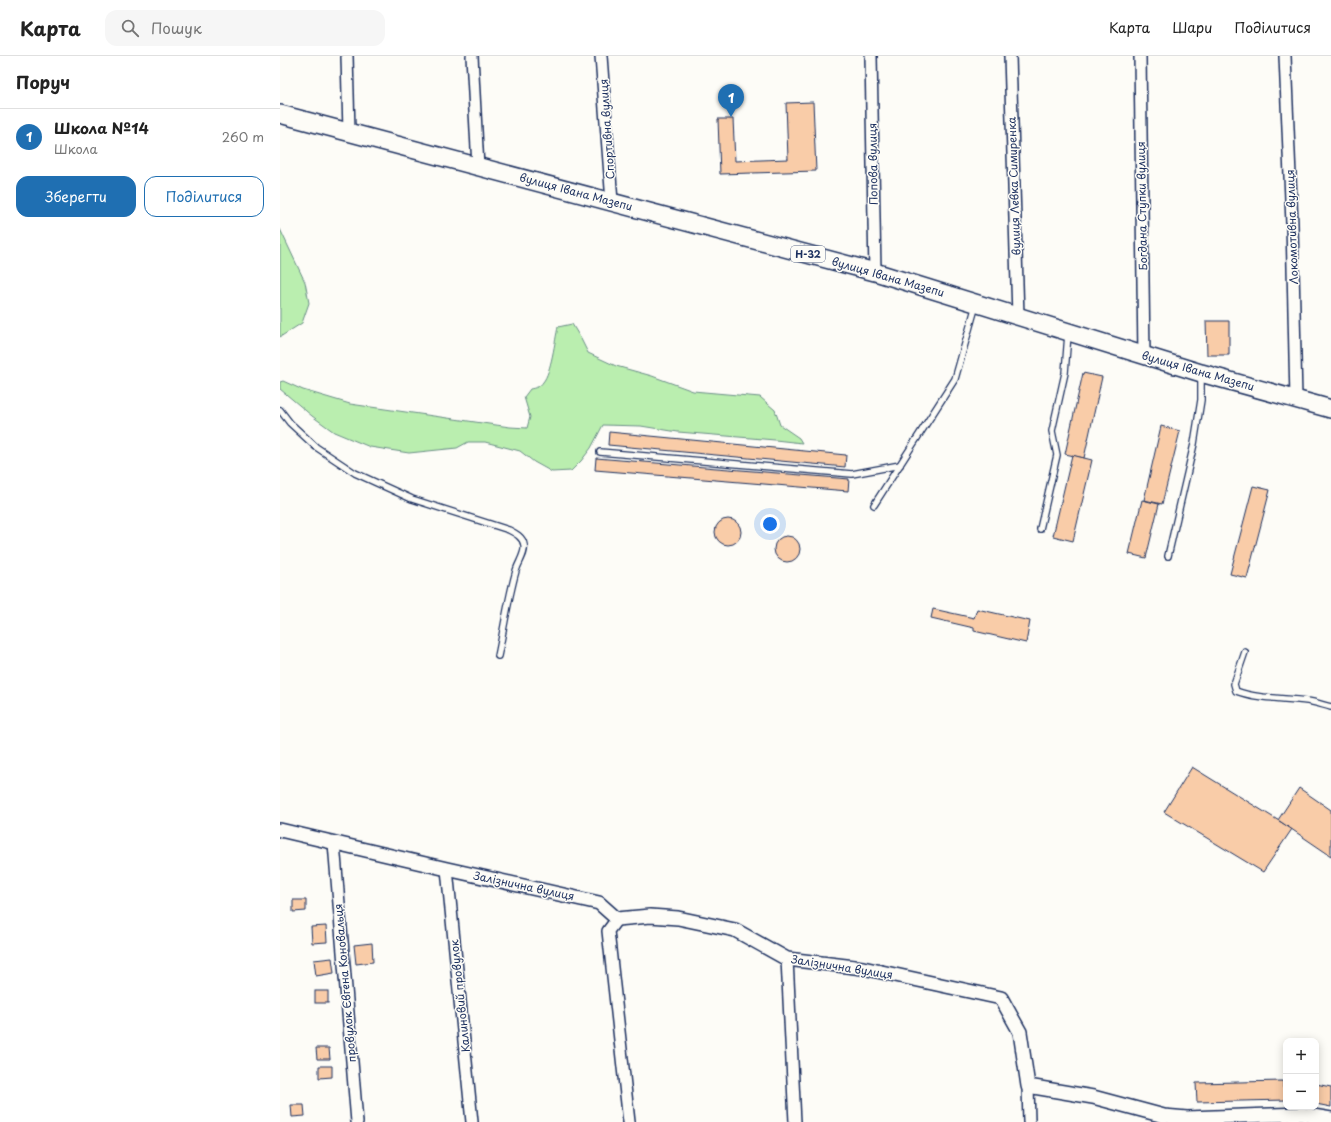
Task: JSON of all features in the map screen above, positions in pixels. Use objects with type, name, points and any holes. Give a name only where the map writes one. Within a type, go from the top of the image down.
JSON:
[{"type":"main road","name":"вулиця Івана Мазепи","points":[[280,114],[875,272],[1144,356],[1331,409]]},
{"type":"street","points":[[347,56],[348,132]]},
{"type":"street","points":[[472,56],[478,167]]},
{"type":"street","name":"Спортивна вулиця","points":[[602,56],[612,202]]},
{"type":"street","name":"Попова вулиця","points":[[871,56],[875,272]]},
{"type":"street","name":"вулиця Левка Симиренка","points":[[1010,56],[1018,316]]},
{"type":"street","name":"Богдана Ступки вулиця","points":[[1140,56],[1144,356]]},
{"type":"street","name":"Локомотивна вулиця","points":[[1286,56],[1296,399]]},
{"type":"street","name":"Залізнична вулиця","points":[[280,830],[599,903],[617,919],[650,916],[678,918],[735,930],[787,959],[863,968],[1001,998],[1020,1032],[1028,1086]]},
{"type":"street","name":"провулок Євгена Коновальця","points":[[334,843],[357,1122]]},
{"type":"street","name":"Калиновий провулок","points":[[447,869],[472,1122]]},
{"type":"street","points":[[617,919],[608,931],[629,1122]]},
{"type":"street","points":[[787,959],[795,1122]]},
{"type":"street","points":[[1029,1122],[1028,1086],[1093,1098],[1164,1116],[1187,1118],[1331,1119]]},
{"type":"lane","points":[[874,505],[955,379],[976,303]]},
{"type":"lane","points":[[1040,529],[1057,456],[1052,431],[1065,373],[1068,332]]},
{"type":"lane","points":[[1168,556],[1194,444],[1201,400],[1201,373]]},
{"type":"lane","points":[[280,410],[290,423],[316,447],[355,473],[412,499],[502,527],[520,537],[524,545],[524,549],[517,565],[511,588],[498,656]]},
{"type":"lane","points":[[600,452],[852,474],[900,465]]},
{"type":"lane","points":[[1245,652],[1234,684],[1236,691],[1243,694],[1263,697],[1308,701],[1331,707]]},
{"type":"green space","points":[[280,229],[305,282],[309,303],[302,323],[280,337]]},
{"type":"green space","points":[[572,324],[588,353],[616,366],[652,376],[693,391],[760,397],[775,410],[780,425],[799,438],[802,443],[678,432],[641,426],[603,425],[591,448],[571,471],[552,472],[534,462],[520,451],[485,442],[468,442],[457,448],[409,453],[370,447],[334,432],[280,389],[280,382],[283,381],[303,390],[350,404],[510,427],[527,428],[530,417],[524,397],[530,389],[536,388],[542,384],[546,378],[558,327]]},
{"type":"building","points":[[813,102],[816,171],[720,174],[718,119],[733,119],[735,161],[788,159],[786,103]]},
{"type":"building","points":[[1206,321],[1229,321],[1229,355],[1207,355]]},
{"type":"building","points":[[1083,373],[1102,377],[1084,458],[1065,454]]},
{"type":"building","points":[[1161,426],[1180,431],[1162,504],[1144,500]]},
{"type":"building","points":[[609,432],[846,455],[845,467],[608,445]]},
{"type":"building","points":[[1072,455],[1092,460],[1073,541],[1053,536]]},
{"type":"building","points":[[596,458],[849,479],[848,491],[595,470]]},
{"type":"building","points":[[1253,486],[1270,490],[1247,578],[1230,574]]},
{"type":"building","points":[[1142,500],[1159,504],[1146,558],[1129,554]]},
{"type":"building","points":[[728,519],[737,523],[741,532],[737,541],[728,545],[719,541],[715,532],[719,523]]},
{"type":"building","points":[[787,536],[796,540],[800,549],[796,558],[787,562],[778,558],[774,549],[778,540]]},
{"type":"building","points":[[933,609],[974,618],[977,609],[1030,621],[1026,643],[974,631],[974,628],[931,618]]},
{"type":"building","points":[[1192,767],[1292,829],[1263,872],[1164,812]]},
{"type":"building","points":[[1299,788],[1331,810],[1331,856],[1278,820]]},
{"type":"building","points":[[293,900],[306,900],[306,911],[293,912]]},
{"type":"building","points":[[326,926],[327,942],[312,943],[311,927]]},
{"type":"building","points":[[372,943],[373,962],[356,964],[354,945]]},
{"type":"building","points":[[332,958],[334,973],[316,976],[314,960]]},
{"type":"building","points":[[315,991],[328,991],[328,1003],[315,1003]]},
{"type":"building","points":[[316,1048],[329,1048],[330,1059],[317,1059]]},
{"type":"building","points":[[319,1066],[332,1066],[332,1077],[319,1078]]},
{"type":"building","points":[[1283,1081],[1283,1100],[1197,1102],[1196,1083]]},
{"type":"building","points":[[1319,1085],[1331,1087],[1331,1107],[1319,1105]]},
{"type":"building","points":[[291,1105],[304,1105],[305,1116],[292,1117]]},
{"type":"place","name":"Школа №14","points":[[731,117]]}]
